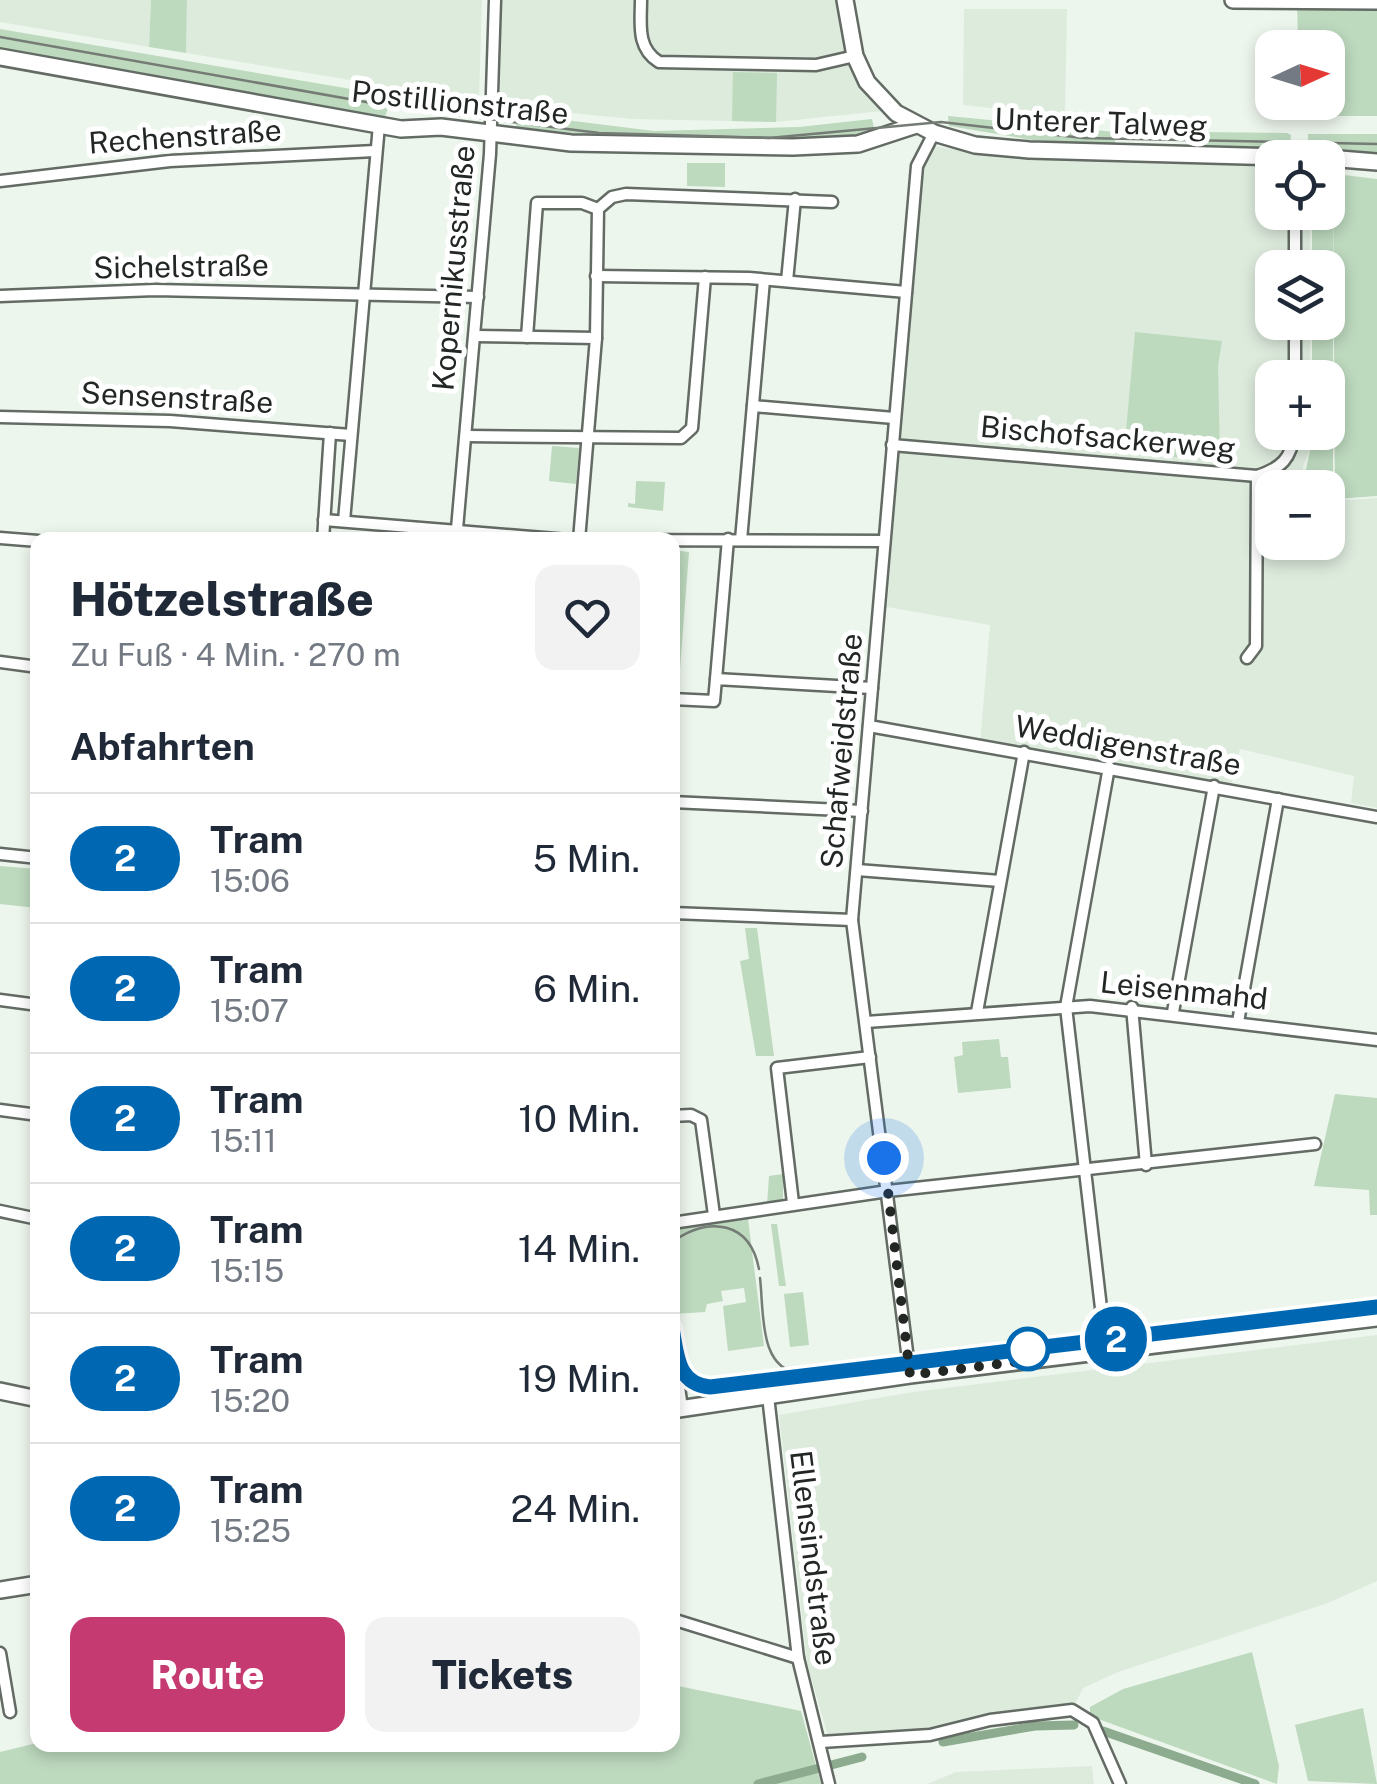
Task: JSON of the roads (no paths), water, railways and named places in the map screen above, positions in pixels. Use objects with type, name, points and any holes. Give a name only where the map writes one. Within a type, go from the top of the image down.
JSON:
[{"type":"street","name":"Kopernikusstraße","points":[[457,532],[490,135],[495,0]]},
{"type":"street","points":[[642,0],[641,38],[650,56],[659,62],[816,66],[854,56]]},
{"type":"street","name":"Unterer Talweg","points":[[845,0],[854,56],[880,99],[934,133],[975,145],[1030,150],[1255,156]]},
{"type":"street","points":[[1233,0],[1377,2]]},
{"type":"street","name":"Postillionstraße","points":[[0,58],[378,125],[441,127],[571,143],[830,147],[894,136],[916,125]]},
{"type":"street","points":[[344,521],[378,125]]},
{"type":"street","name":"Schafweidstraße","points":[[910,1375],[852,920],[917,166],[934,133]]},
{"type":"street","name":"Rechenstraße","points":[[0,181],[170,161],[375,152]]},
{"type":"street","points":[[1345,159],[1377,162]]},
{"type":"street","points":[[575,532],[596,338],[598,209],[612,196],[626,194],[832,202]]},
{"type":"street","points":[[788,281],[795,199]]},
{"type":"street","points":[[527,337],[537,202],[582,203],[598,209]]},
{"type":"street","points":[[596,276],[788,281],[906,292]]},
{"type":"street","points":[[466,436],[588,438],[688,434],[692,428],[705,277]]},
{"type":"street","points":[[680,699],[714,701],[753,406],[764,280]]},
{"type":"street","name":"Sichelstraße","points":[[0,296],[155,290],[362,292],[478,298]]},
{"type":"street","points":[[475,336],[596,338]]},
{"type":"street","points":[[753,406],[894,418]]},
{"type":"street","name":"Sensenstraße","points":[[0,417],[170,421],[350,435]]},
{"type":"street","points":[[323,532],[330,433]]},
{"type":"street","name":"Bischofsackerweg","points":[[892,445],[1255,476]]},
{"type":"street","name":"Bischofsackerweg","points":[[1273,470],[1289,457],[1290,450]]},
{"type":"street","points":[[324,520],[433,532]]},
{"type":"street","points":[[0,538],[30,540]]},
{"type":"street","points":[[680,539],[884,541]]},
{"type":"street","points":[[1248,658],[1256,646],[1257,560]]},
{"type":"street","points":[[0,662],[30,666]]},
{"type":"street","points":[[716,679],[872,688]]},
{"type":"street","name":"Weddigenstraße","points":[[870,726],[1377,817]]},
{"type":"street","points":[[977,1012],[1024,752]]},
{"type":"street","points":[[1106,1351],[1066,1007],[1109,767]]},
{"type":"street","points":[[1173,1012],[1214,786]]},
{"type":"street","points":[[1238,1022],[1278,799]]},
{"type":"street","points":[[680,802],[862,811]]},
{"type":"street","points":[[0,854],[30,857]]},
{"type":"street","points":[[857,870],[1000,881]]},
{"type":"street","points":[[680,913],[852,920]]},
{"type":"street","points":[[0,1000],[30,1004]]},
{"type":"street","points":[[1132,1007],[1146,1165]]},
{"type":"street","name":"Leisenmahd","points":[[866,1022],[977,1012],[1132,1007],[1377,1040]]},
{"type":"street","points":[[792,1203],[777,1068],[870,1057]]},
{"type":"street","points":[[0,1110],[30,1113]]},
{"type":"street","points":[[680,1115],[690,1114],[701,1120],[714,1216]]},
{"type":"street","points":[[680,1222],[888,1191],[1315,1144]]},
{"type":"street","points":[[0,1210],[30,1217]]},
{"type":"street","points":[[680,1409],[910,1375],[1377,1318]]},
{"type":"street","points":[[0,1391],[30,1397]]},
{"type":"street","name":"Ellensindstraße","points":[[768,1396],[798,1658],[828,1772]]},
{"type":"street","points":[[0,1590],[30,1585]]},
{"type":"street","points":[[680,1621],[798,1658]]},
{"type":"street","points":[[0,1653],[10,1712]]},
{"type":"street","points":[[821,1742],[930,1735],[990,1720],[1078,1713],[1093,1723],[1120,1784]]},
{"type":"waterway","points":[[943,1742],[1035,1726],[1074,1725]]},
{"type":"waterway","points":[[1103,1731],[1255,1784]]},
{"type":"waterway","points":[[758,1784],[862,1757]]},
{"type":"tram line","points":[[0,37],[394,107],[599,133],[769,138],[941,122],[1083,138],[1377,144]]},
{"type":"tram line","points":[[680,1237],[700,1228],[726,1228],[747,1241],[759,1269]]},
{"type":"tram line","points":[[760,1278],[763,1322],[770,1350],[787,1370],[801,1373]]},
{"type":"tram line","points":[[680,1363],[691,1380],[710,1387],[1377,1307]]},
{"type":"tram line","name":"2","points":[[680,1370],[693,1383],[710,1387],[1377,1307]]}]
